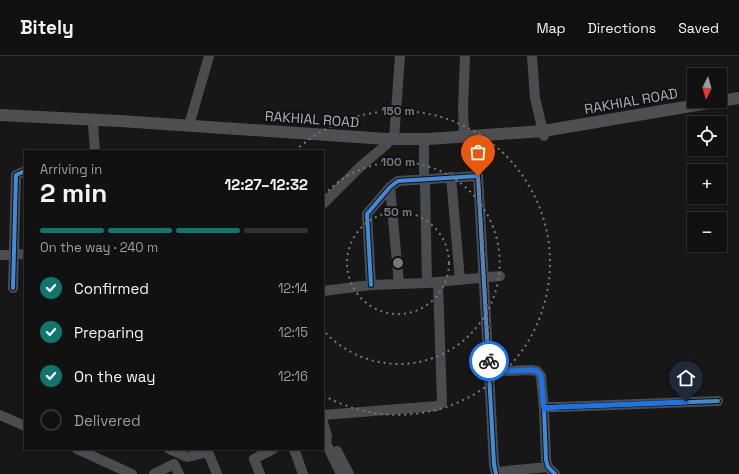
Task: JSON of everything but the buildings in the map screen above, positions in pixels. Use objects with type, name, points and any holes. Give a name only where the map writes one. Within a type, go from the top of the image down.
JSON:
[{"type":"main road","name":"RAKHIAL ROAD","points":[[0,120],[389,141],[544,133],[739,98]]},
{"type":"main road","name":"RAKHIAL ROAD","points":[[0,115],[189,125],[424,145],[544,133],[739,104]]},
{"type":"street","points":[[189,125],[209,56]]},
{"type":"street","points":[[324,203],[361,166],[389,141],[400,56]]},
{"type":"street","points":[[464,137],[463,108],[465,56]]},
{"type":"street","points":[[532,56],[535,98],[544,133]]},
{"type":"street","points":[[93,125],[95,150]]},
{"type":"street","points":[[424,145],[424,174]]},
{"type":"street","points":[[13,288],[16,175],[24,171]]},
{"type":"street","points":[[371,285],[367,214],[390,187],[398,181],[478,176],[489,372],[496,473],[552,470],[546,460],[541,376],[537,371],[531,370],[489,372]]},
{"type":"street","points":[[451,178],[460,280]]},
{"type":"street","points":[[425,185],[427,283]]},
{"type":"street","points":[[390,187],[399,284]]},
{"type":"street","points":[[0,255],[24,254]]},
{"type":"street","points":[[324,291],[371,285],[427,283],[500,276]]},
{"type":"street","points":[[324,415],[436,406],[442,403],[438,282]]},
{"type":"street","points":[[544,409],[559,407],[718,401]]},
{"type":"street","points":[[0,415],[24,426]]},
{"type":"street","points":[[324,428],[326,443],[341,474]]},
{"type":"street","points":[[324,428],[332,440],[349,474]]},
{"type":"street","points":[[79,450],[132,474]]},
{"type":"street","points":[[173,450],[186,453],[208,450],[217,474]]},
{"type":"street","points":[[260,474],[254,459],[271,450]]},
{"type":"street","points":[[294,450],[303,474]]},
{"type":"street","points":[[154,474],[174,464],[186,453]]},
{"type":"street","points":[[174,464],[179,474]]},
{"type":"cycle path","points":[[13,288],[16,175],[24,171]]},
{"type":"cycle path","points":[[371,285],[367,214],[390,187],[398,181],[478,176],[494,464],[496,474]]},
{"type":"cycle path","points":[[555,474],[548,467],[546,460],[544,409],[548,407],[718,401]]},
{"type":"way so far","points":[[478,176],[489,361]]},
{"type":"route","points":[[489,361],[489,372],[537,371],[541,376],[544,409],[559,407],[686,402]]}]
